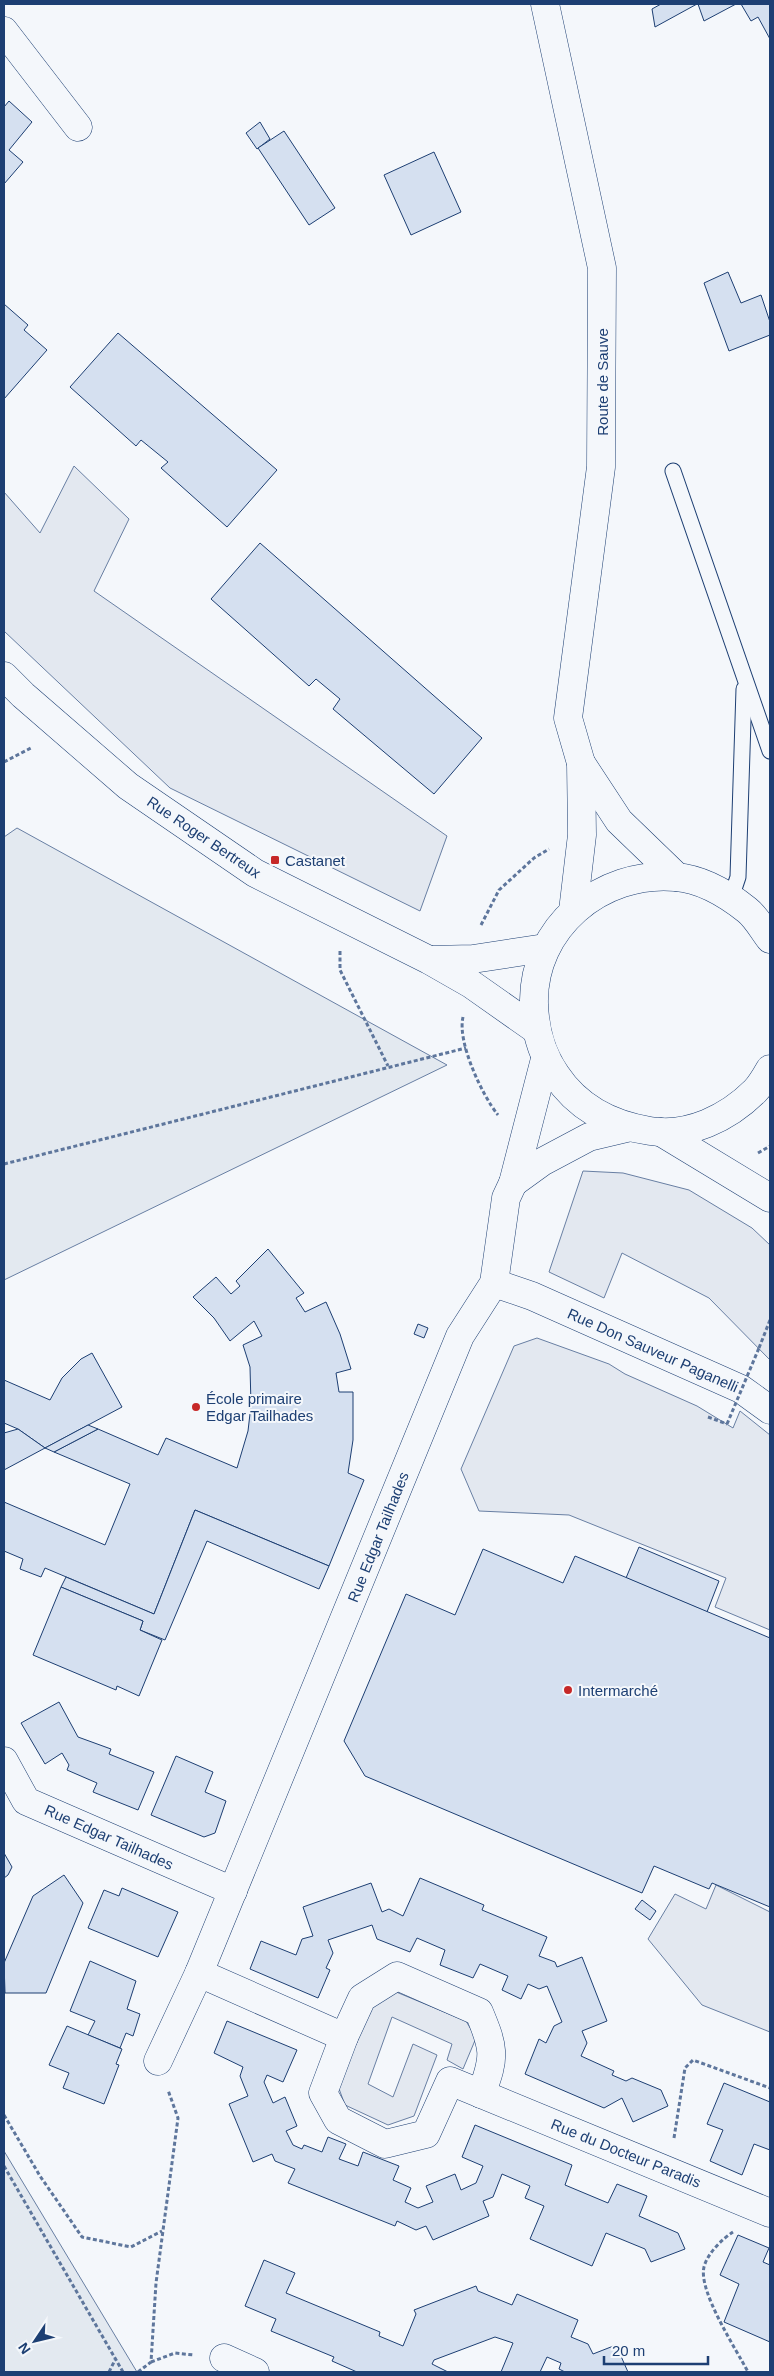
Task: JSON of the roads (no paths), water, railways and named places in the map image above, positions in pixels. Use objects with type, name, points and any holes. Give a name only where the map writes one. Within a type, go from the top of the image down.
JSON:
[{"type":"street","name":"Route de Sauve","points":[[545,4],[602,268],[601,467],[568,718],[580,763],[582,835],[573,911]]},
{"type":"street","points":[[4,31],[78,127]]},
{"type":"street","name":"Rue Roger Bertreux","points":[[4,676],[23,695],[128,786],[255,873],[429,960],[471,984],[535,1029]]},
{"type":"street","name":"Route de Sauve","points":[[580,763],[619,821],[677,877]]},
{"type":"street","points":[[770,939],[748,911],[715,888],[677,877],[639,878],[604,889],[573,911],[545,948],[534,988],[535,1029],[545,1059],[566,1090],[594,1113],[627,1128],[661,1132],[696,1128],[729,1113],[757,1090],[770,1069]]},
{"type":"street","name":"Rue Roger Bertreux","points":[[429,960],[474,959],[545,948]]},
{"type":"street","name":"Rue Edgar Tailhades","points":[[158,2061],[199,1973],[233,1892],[460,1336],[494,1283],[506,1198],[513,1183],[545,1059]]},
{"type":"street","points":[[513,1183],[542,1162],[589,1137],[627,1128]]},
{"type":"street","points":[[661,1132],[770,1198]]},
{"type":"street","name":"Rue Don Sauveur Paganelli","points":[[494,1283],[532,1296],[741,1389],[770,1410]]},
{"type":"street","name":"Rue Edgar Tailhades","points":[[4,1761],[26,1801],[233,1892]]},
{"type":"street","points":[[199,1973],[344,2037]]},
{"type":"street","name":"Rue du Docteur Paradis","points":[[481,2094],[490,2072],[492,2044],[479,2012],[397,1976],[362,1998],[344,2037],[323,2093],[338,2120],[385,2144],[426,2134],[450,2081],[481,2094],[670,2171],[768,2212]]},
{"type":"street","points":[[224,2358],[255,2372]]},
{"type":"lane","points":[[673,471],[770,751]]},
{"type":"lane","points":[[731,898],[738,877],[744,680]]},
{"type":"place","name":"Castanet","points":[[275,860]]},
{"type":"place","name":"École primaire Edgar Tailhades","points":[[196,1407]]},
{"type":"place","name":"Intermarché","points":[[568,1690]]}]
